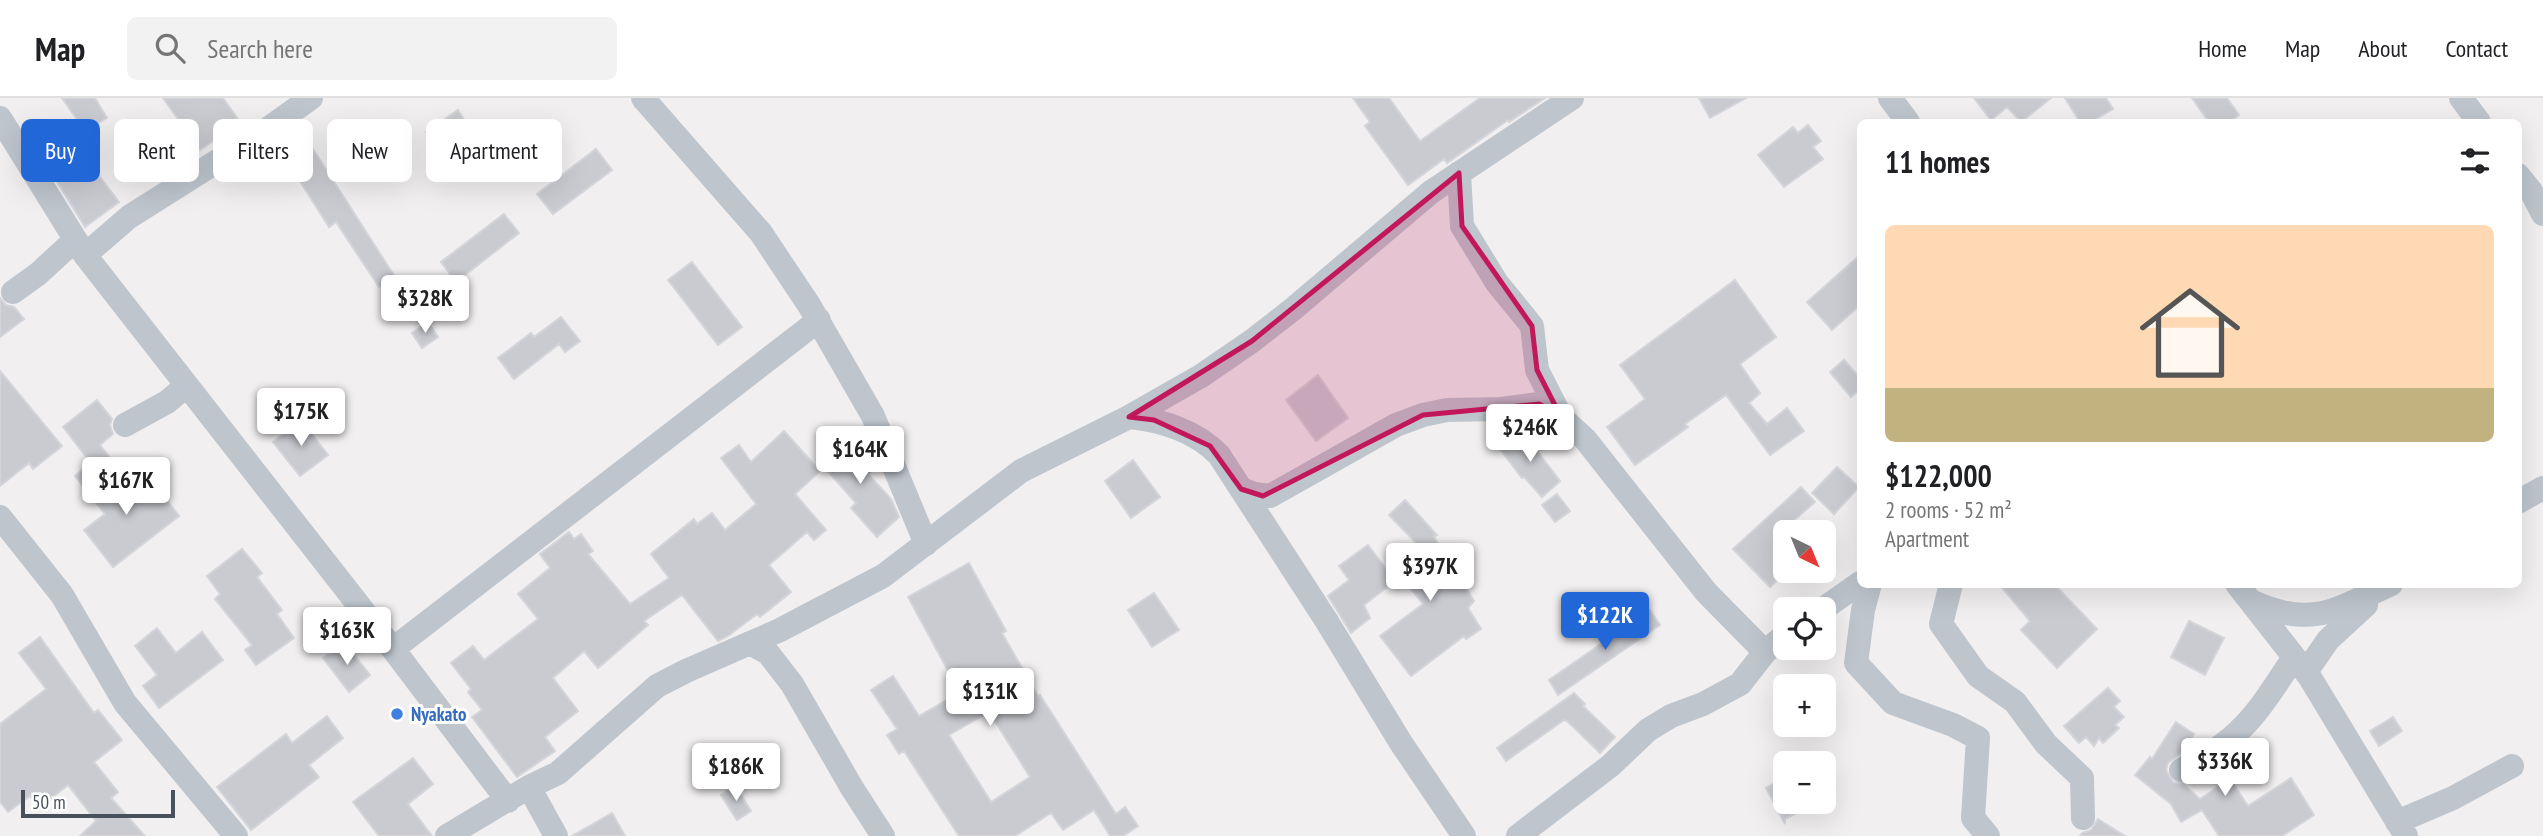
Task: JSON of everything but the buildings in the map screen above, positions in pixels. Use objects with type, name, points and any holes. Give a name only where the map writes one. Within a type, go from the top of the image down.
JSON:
[{"type":"street","points":[[13,292],[262,133],[311,98]]},
{"type":"street","points":[[643,98],[761,233],[818,320],[873,416],[926,544]]},
{"type":"street","points":[[447,836],[529,787],[558,773],[657,686],[883,576],[1021,471],[1129,417],[1201,376],[1252,341],[1416,203],[1572,98]]},
{"type":"street","points":[[1890,98],[1906,119]]},
{"type":"street","points":[[2461,98],[2477,119]]},
{"type":"street","points":[[0,117],[80,247],[508,801]]},
{"type":"street","points":[[1459,173],[1462,226],[1497,283],[1532,326],[1537,370],[1561,417]]},
{"type":"street","points":[[2531,185],[2543,214]]},
{"type":"street","points":[[393,649],[818,320]]},
{"type":"street","points":[[125,425],[167,402],[186,386]]},
{"type":"street","points":[[1241,489],[1270,496],[1362,442],[1423,415],[1447,410],[1501,409],[1539,404],[1561,417],[1585,439],[1706,592],[1765,652]]},
{"type":"street","points":[[1129,417],[1154,420],[1210,446],[1219,455],[1326,620],[1401,743],[1464,836]]},
{"type":"street","points":[[2522,500],[2543,488]]},
{"type":"street","points":[[0,517],[62,595],[125,703],[236,836]]},
{"type":"street","points":[[1836,600],[1857,585]]},
{"type":"street","points":[[1869,588],[1863,610],[1856,663],[1894,703],[1953,724],[1978,738],[1973,818],[1988,836]]},
{"type":"street","points":[[1950,588],[1941,624],[1978,676],[2015,702],[2046,744],[2082,778],[2083,818]]},
{"type":"street","points":[[2244,593],[2275,612],[2319,615],[2382,588]]},
{"type":"street","points":[[2182,771],[2222,748],[2247,725],[2300,665],[2386,588]]},
{"type":"street","points":[[2244,593],[2300,665],[2397,830],[2512,766]]},
{"type":"street","points":[[750,643],[768,653],[792,684],[883,836]]},
{"type":"street","points":[[1518,836],[1610,766],[1648,730],[1671,716],[1703,704],[1740,684],[1773,645]]},
{"type":"street","points":[[529,787],[556,836]]},
{"type":"highlighted area","points":[[1459,173],[1462,226],[1532,326],[1537,370],[1561,417],[1539,404],[1423,415],[1263,496],[1241,489],[1210,446],[1154,420],[1129,417],[1252,341]]},
{"type":"place","name":"Nyakato","points":[[397,714]]}]
